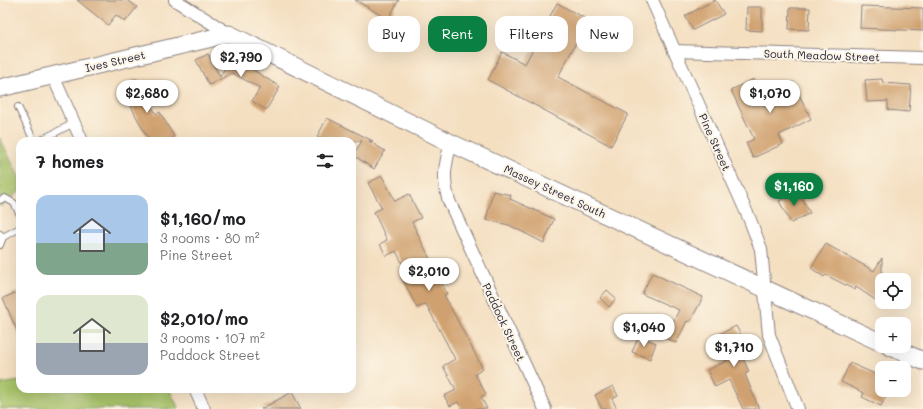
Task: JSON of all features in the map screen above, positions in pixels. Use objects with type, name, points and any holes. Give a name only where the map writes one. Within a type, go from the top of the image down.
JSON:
[{"type":"street","points":[[175,0],[229,34]]},
{"type":"street","name":"Pine Street","points":[[652,0],[761,249],[766,288],[769,335],[798,409]]},
{"type":"street","name":"Ives Street","points":[[0,88],[229,34]]},
{"type":"street","name":"Massey Street South","points":[[229,34],[452,143],[875,340]]},
{"type":"street","name":"South Meadow Street","points":[[674,51],[923,58]]},
{"type":"street","points":[[53,76],[80,137]]},
{"type":"street","name":"Paddock Street","points":[[452,143],[445,165],[444,176],[449,201],[544,409]]},
{"type":"street","points":[[905,353],[923,361]]},
{"type":"street","points":[[197,393],[204,409]]},
{"type":"lane","points":[[18,107],[32,137]]},
{"type":"lane","points":[[47,137],[74,123]]},
{"type":"lane","points":[[0,200],[5,198],[14,203],[16,207]]},
{"type":"lane","points":[[0,245],[1,236],[16,230]]},
{"type":"green space","points":[[0,138],[16,171],[16,194],[0,207]]},
{"type":"green space","points":[[16,382],[16,393],[171,393],[179,409],[0,409],[0,384]]},
{"type":"building","points":[[77,0],[127,0],[137,7],[125,22],[116,15],[108,25]]},
{"type":"building","points":[[355,0],[399,0],[390,16],[383,16]]},
{"type":"building","points":[[715,0],[724,14],[693,30],[685,16]]},
{"type":"building","points":[[557,3],[581,16],[576,16],[576,43],[558,77],[628,114],[611,146],[488,80],[502,52],[525,64],[531,52],[568,52],[568,16],[550,16]]},
{"type":"building","points":[[861,6],[923,8],[923,31],[860,28]]},
{"type":"building","points":[[747,7],[762,7],[762,31],[746,30]]},
{"type":"building","points":[[790,8],[810,8],[809,30],[789,29]]},
{"type":"building","points":[[208,54],[220,77],[232,55],[251,65],[250,68],[280,87],[266,110],[252,101],[260,88],[232,73],[209,85],[196,60]]},
{"type":"building","points":[[137,79],[156,114],[160,112],[174,137],[147,137],[121,87]]},
{"type":"building","points":[[754,79],[762,97],[793,82],[811,119],[779,135],[783,144],[753,158],[746,143],[754,139],[731,90]]},
{"type":"building","points":[[882,79],[883,83],[911,85],[909,112],[888,110],[888,101],[867,102],[865,80]]},
{"type":"building","points":[[327,118],[373,141],[369,141],[385,151],[374,169],[356,157],[356,150],[362,141],[356,141],[356,137],[317,137]]},
{"type":"building","points":[[382,176],[395,201],[409,194],[421,218],[412,222],[447,294],[444,295],[483,369],[475,374],[486,394],[481,397],[487,409],[462,409],[458,402],[450,406],[444,396],[456,390],[443,366],[455,359],[426,304],[417,308],[401,276],[407,273],[396,251],[386,256],[380,244],[387,240],[374,212],[382,208],[368,183]]},
{"type":"building","points":[[493,191],[511,195],[510,199],[554,219],[544,243],[509,225],[486,220]]},
{"type":"building","points":[[798,191],[810,213],[791,223],[779,201]]},
{"type":"building","points":[[826,244],[874,271],[882,258],[882,273],[875,273],[875,300],[856,287],[855,290],[826,275],[824,277],[811,268]]},
{"type":"building","points":[[652,273],[703,297],[690,322],[687,321],[676,343],[665,338],[679,310],[642,294]]},
{"type":"building","points":[[607,290],[616,298],[609,307],[600,298]]},
{"type":"building","points":[[16,293],[16,329],[3,298]]},
{"type":"building","points":[[736,326],[745,343],[738,347],[749,372],[745,374],[759,409],[743,409],[729,380],[715,387],[707,370],[727,361],[714,337]]},
{"type":"building","points":[[639,336],[656,343],[650,359],[632,352]]},
{"type":"building","points":[[850,363],[875,374],[875,397],[886,397],[881,406],[862,397],[864,393],[841,382]]},
{"type":"building","points":[[613,386],[618,396],[612,399],[617,409],[602,409],[595,395]]},
{"type":"building","points":[[293,393],[301,409],[261,409]]}]
